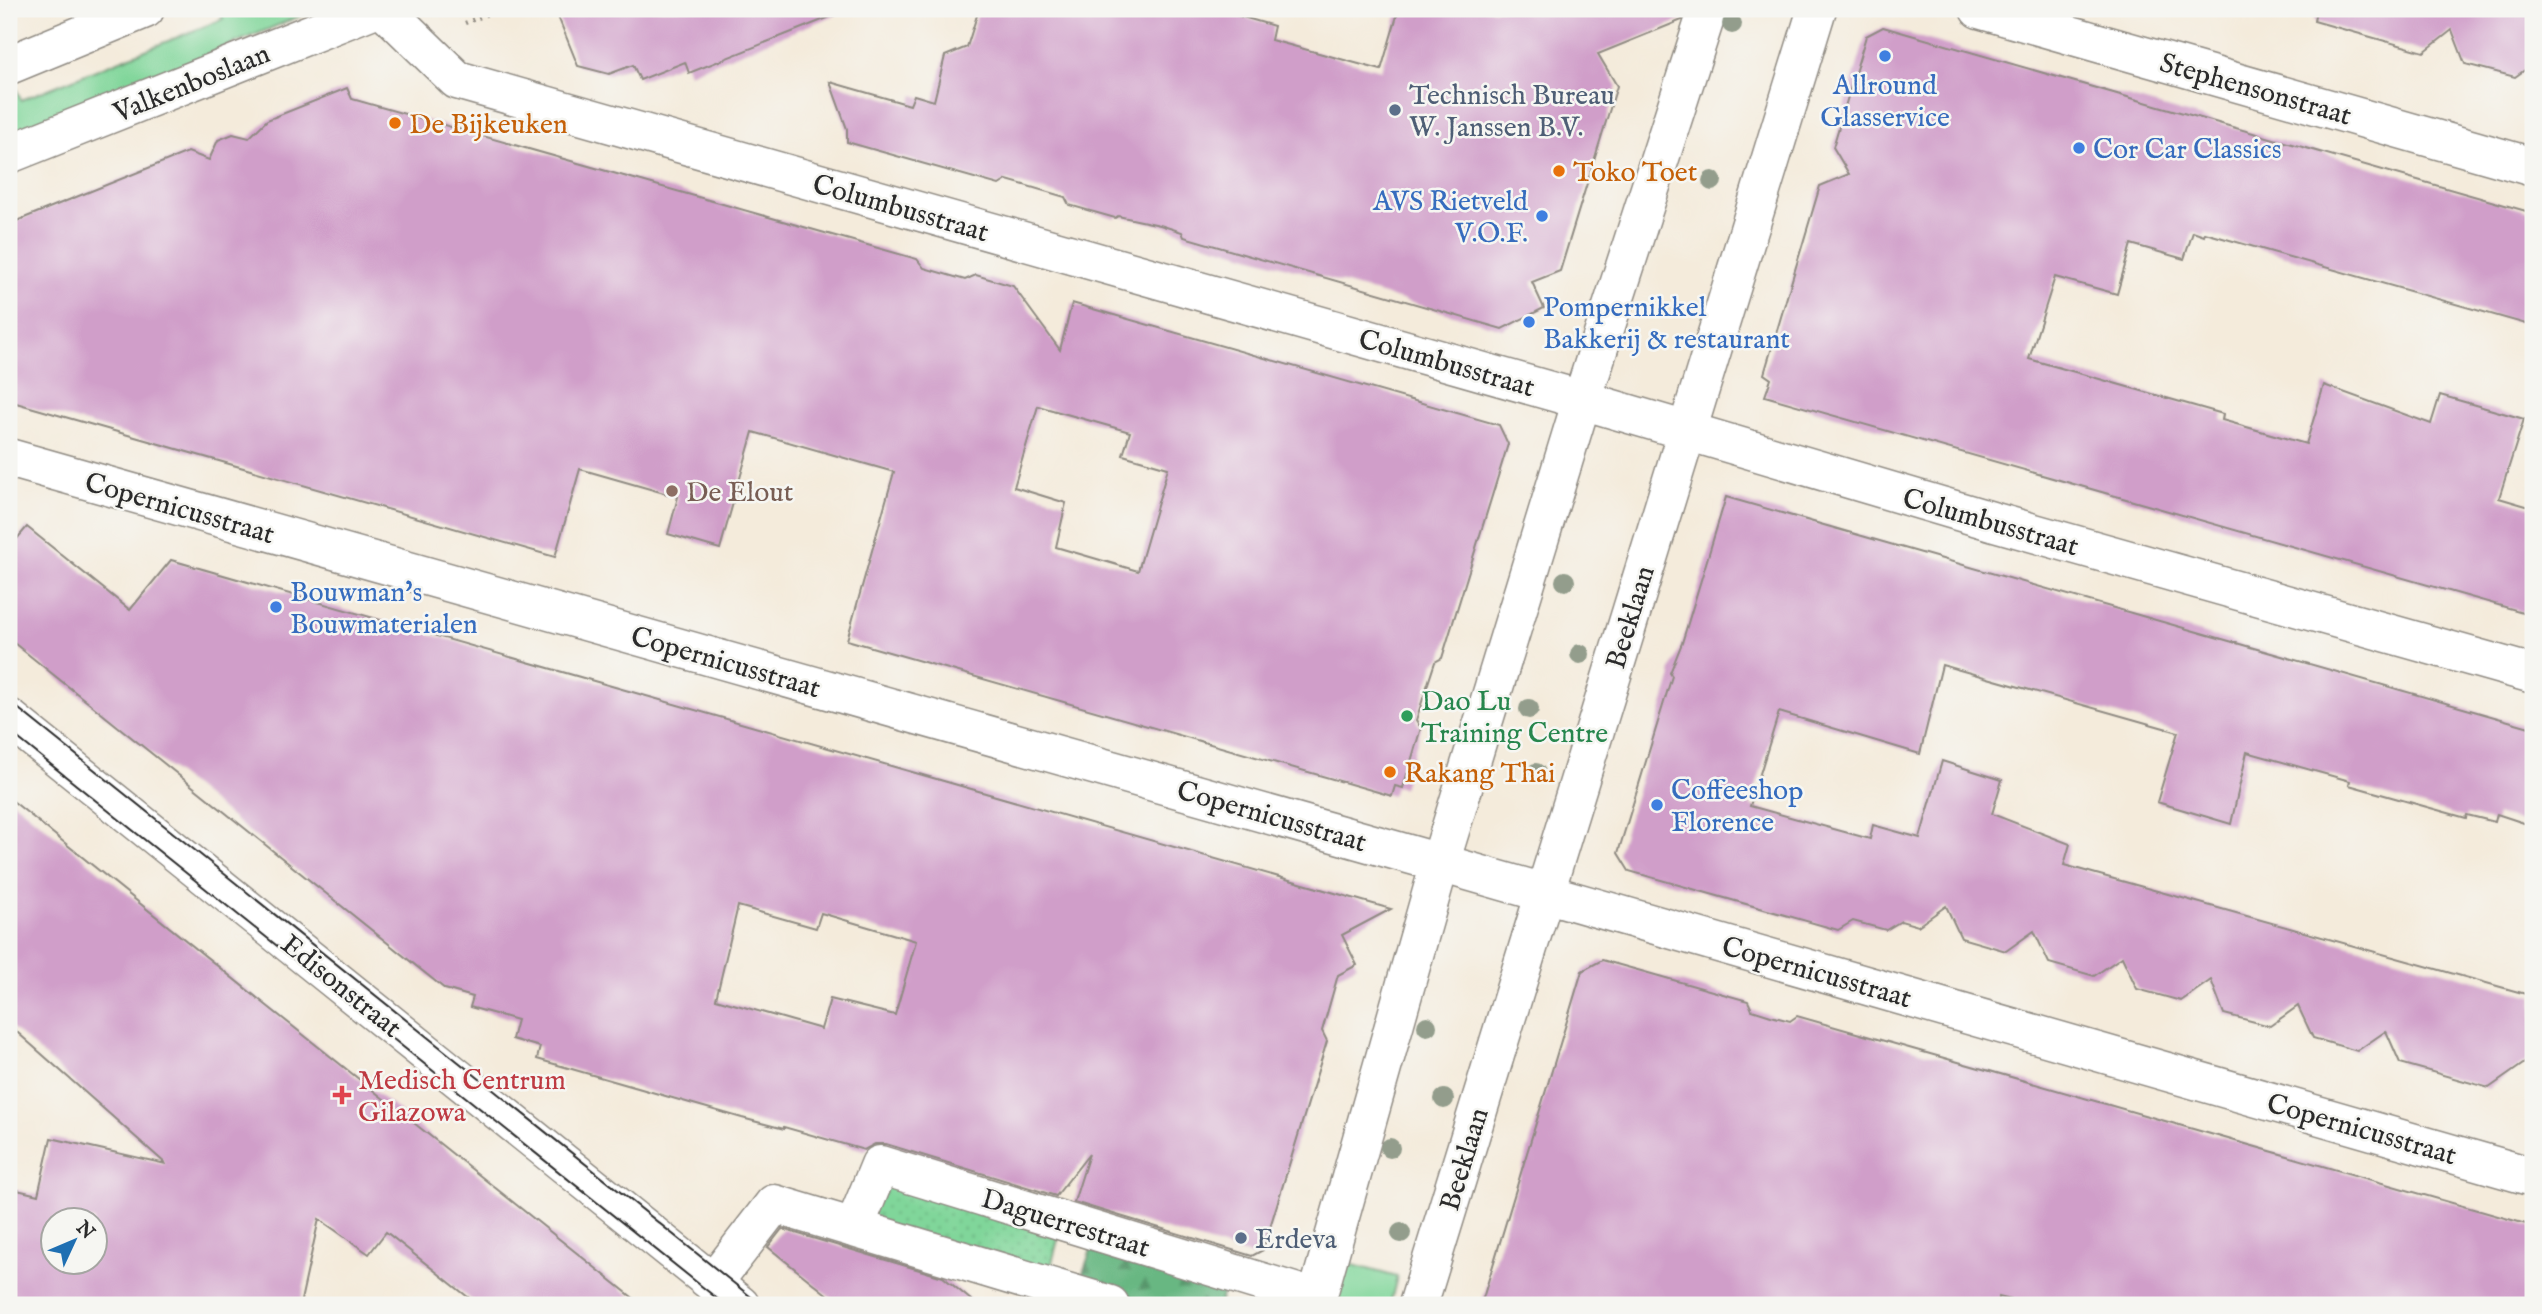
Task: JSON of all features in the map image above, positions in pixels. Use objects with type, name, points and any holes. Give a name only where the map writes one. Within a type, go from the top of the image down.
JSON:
[{"type":"street","points":[[9,65],[145,9]]},
{"type":"street","name":"Valkenboslaan","points":[[9,154],[373,9]]},
{"type":"street","name":"Columbusstraat","points":[[384,9],[457,80],[2533,674]]},
{"type":"street","points":[[1316,1302],[1440,863],[1582,400],[1708,9]]},
{"type":"street","name":"Beeklaan","points":[[1418,1305],[1817,9]]},
{"type":"street","name":"Stephensonstraat","points":[[1979,9],[2533,167]]},
{"type":"street","name":"Copernicusstraat","points":[[9,458],[1440,863],[2533,1177]]},
{"type":"street","name":"Edisonstraat","points":[[9,718],[727,1294]]},
{"type":"street","name":"Daguerrestraat","points":[[854,1228],[880,1165],[1316,1302]]},
{"type":"street","points":[[727,1294],[774,1204],[1110,1305]]},
{"type":"green space","points":[[218,9],[317,9],[9,137],[9,88],[15,86],[21,100],[223,19]]},
{"type":"green space","points":[[882,1176],[1061,1228],[1049,1274],[868,1220]]},
{"type":"green space","points":[[1091,1250],[1223,1292],[1219,1305],[1158,1305],[1080,1281]]},
{"type":"green space","points":[[1346,1263],[1397,1277],[1390,1305],[1334,1305]]},
{"type":"building","points":[[555,9],[845,11],[689,73],[685,62],[640,80],[633,65],[609,74],[578,66]]},
{"type":"building","points":[[979,9],[1215,9],[1274,26],[1271,40],[1381,70],[1399,9],[1685,9],[1682,20],[1598,54],[1617,86],[1560,271],[1532,282],[1544,308],[1502,329],[1184,237],[1182,232],[1160,225],[1118,216],[1115,218],[1069,205],[1065,197],[1007,180],[999,185],[847,142],[847,129],[830,82],[910,105],[914,95],[934,101],[945,56],[967,47]]},
{"type":"building","points":[[2316,9],[2533,9],[2533,64],[2515,77],[2465,64],[2452,30],[2424,52],[2314,21]]},
{"type":"building","points":[[1883,27],[2533,213],[2533,326],[2205,233],[2204,236],[2193,232],[2184,259],[2131,244],[2117,294],[2055,277],[2029,359],[2223,414],[2222,420],[2306,444],[2324,385],[2431,424],[2440,395],[2524,419],[2499,498],[2533,508],[2533,615],[1765,396],[1771,379],[1764,374],[1820,186],[1849,174],[1833,147],[1866,36]]},
{"type":"building","points":[[347,88],[352,99],[917,259],[924,268],[965,280],[976,275],[1013,286],[1060,350],[1072,303],[1499,425],[1508,444],[1442,658],[1435,662],[1416,720],[1421,728],[1403,788],[1395,786],[1392,796],[847,640],[894,472],[753,432],[720,549],[668,534],[678,497],[580,469],[555,557],[9,401],[9,224],[188,152],[209,160],[218,140],[233,134],[249,138],[267,120]],"holes":[[[1038,406],[1130,432],[1123,455],[1168,468],[1138,571],[1056,547],[1066,503],[1014,487]]]},
{"type":"building","points":[[1726,497],[2533,728],[2533,826],[2497,814],[2495,822],[2467,815],[2466,818],[2349,785],[2350,781],[2247,752],[2231,824],[2157,802],[2178,732],[1942,665],[1920,754],[1779,712],[1750,806],[1870,839],[1873,825],[1920,838],[1942,761],[2002,780],[1992,814],[2070,844],[2064,865],[2533,996],[2533,1057],[2489,1088],[2400,1063],[2386,1031],[2357,1051],[2313,1038],[2298,1006],[2270,1026],[2224,1014],[2211,980],[2181,1001],[2137,989],[2122,957],[2094,976],[2049,963],[2034,931],[2006,951],[1961,938],[1946,906],[1918,926],[1901,921],[1886,930],[1853,921],[1838,930],[1629,871],[1618,853],[1672,676],[1670,673],[1682,643]]},
{"type":"building","points":[[27,527],[130,610],[171,560],[1391,909],[1342,935],[1357,965],[1338,975],[1322,1031],[1327,1041],[1263,1250],[1252,1256],[1074,1202],[1089,1154],[1056,1196],[886,1144],[875,1144],[864,1150],[537,1059],[540,1047],[512,1039],[517,1020],[470,1007],[473,997],[445,989],[9,639],[9,548]],"holes":[[[738,906],[816,928],[821,913],[916,941],[895,1015],[830,999],[821,1029],[716,999]]]},
{"type":"building","points":[[9,798],[642,1305],[478,1305],[386,1232],[369,1254],[319,1219],[300,1305],[9,1305],[9,1188],[38,1195],[51,1138],[166,1164],[9,1025]]},
{"type":"building","points":[[1602,960],[1748,1001],[1752,1010],[1771,1016],[1790,1021],[1797,1016],[2533,1226],[2533,1305],[2031,1305],[1999,1297],[1998,1305],[1481,1305],[1582,971]]},
{"type":"building","points":[[782,1229],[943,1277],[977,1305],[840,1305],[768,1247]]},
{"type":"tram line","points":[[9,701],[761,1305]]},
{"type":"tram line","points":[[9,731],[725,1305]]},
{"type":"place","name":"Allround Glasservice","points":[[1885,56]]},
{"type":"place","name":"Technisch Bureau W. Janssen B.V.","points":[[1395,110]]},
{"type":"place","name":"De Bijkeuken","points":[[395,123]]},
{"type":"place","name":"Cor Car Classics","points":[[2079,148]]},
{"type":"place","name":"Toko Toet","points":[[1559,171]]},
{"type":"place","name":"AVS Rietveld V.O.F.","points":[[1542,216]]},
{"type":"place","name":"Pompernikkel Bakkerij & restaurant","points":[[1529,322]]},
{"type":"place","name":"De Elout","points":[[672,491]]},
{"type":"place","name":"Bouwman's Bouwmaterialen","points":[[276,607]]},
{"type":"place","name":"Dao Lu Training Centre","points":[[1407,716]]},
{"type":"place","name":"Rakang Thai","points":[[1390,772]]},
{"type":"place","name":"Coffeeshop Florence","points":[[1657,805]]},
{"type":"place","name":"Medisch Centrum Gilazowa","points":[[342,1095]]},
{"type":"place","name":"Erdeva","points":[[1241,1238]]}]
